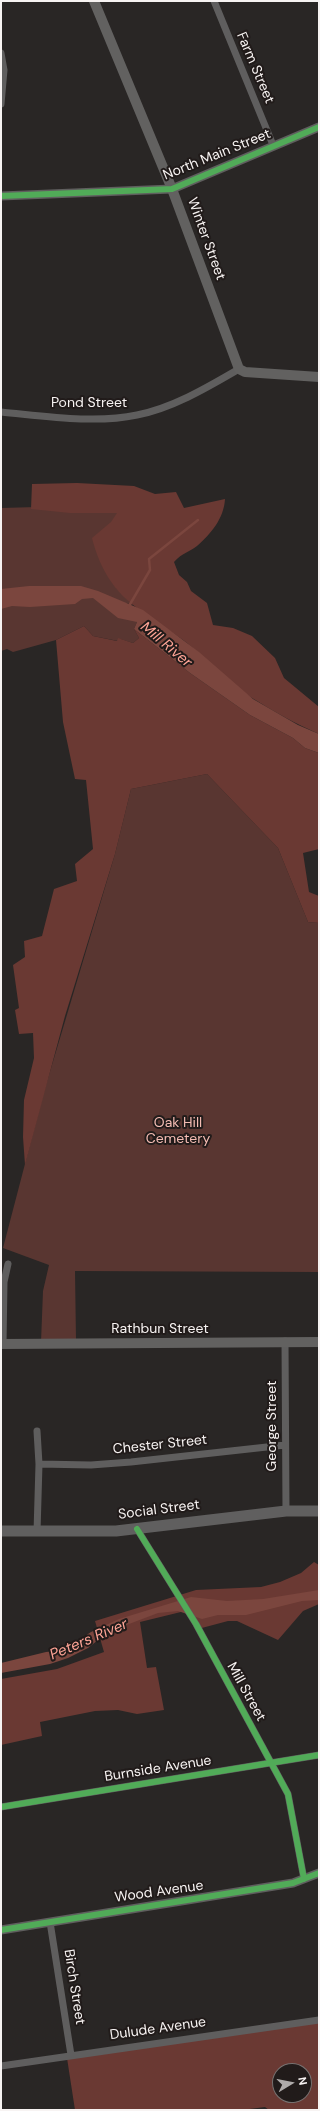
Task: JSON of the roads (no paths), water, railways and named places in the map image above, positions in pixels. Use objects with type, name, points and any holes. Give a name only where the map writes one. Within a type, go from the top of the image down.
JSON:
[{"type":"main road","name":"Winter Street","points":[[94,1],[172,189],[239,369]]},
{"type":"main road","points":[[239,369],[245,372],[319,376]]},
{"type":"main road","name":"Rathbun Street","points":[[2,1344],[182,1344],[285,1341],[319,1342]]},
{"type":"main road","name":"Social Street","points":[[1,1531],[37,1532],[137,1528],[286,1510],[319,1511]]},
{"type":"street","name":"Farm Street","points":[[214,1],[273,145]]},
{"type":"street","points":[[1,53],[4,70],[1,104]]},
{"type":"street","name":"North Main Street","points":[[1,196],[163,191],[172,189],[273,145],[319,127]]},
{"type":"street","name":"Pond Street","points":[[1,412],[61,417],[133,416],[165,407],[239,369]]},
{"type":"street","points":[[2,1344],[4,1282],[8,1264]]},
{"type":"street","name":"George Street","points":[[285,1341],[286,1510]]},
{"type":"street","points":[[36,1431],[39,1464],[37,1532]]},
{"type":"street","name":"Chester Street","points":[[39,1464],[91,1465],[131,1462],[285,1445]]},
{"type":"street","name":"Mill Street","points":[[137,1528],[196,1624],[288,1794],[304,1879]]},
{"type":"street","name":"Burnside Avenue","points":[[1,1807],[319,1755]]},
{"type":"street","name":"Wood Avenue","points":[[1,1930],[232,1893],[304,1879],[319,1873]]},
{"type":"street","name":"Birch Street","points":[[50,1922],[71,2055]]},
{"type":"street","name":"Dulude Avenue","points":[[1,2066],[319,2020]]},
{"type":"water","name":"Mill River","points":[[29,586],[81,586],[98,591],[143,610],[199,652],[253,699],[298,725],[319,734],[319,753],[305,748],[293,738],[250,715],[190,673],[134,629],[137,622],[118,618],[93,598],[82,599],[75,604],[30,607],[12,606],[1,609],[1,589]]},
{"type":"water","name":"Peters River","points":[[319,1590],[319,1600],[302,1601],[246,1615],[218,1615],[202,1619],[178,1611],[158,1613],[108,1632],[88,1648],[68,1658],[50,1664],[1,1673],[1,1663],[46,1652],[64,1650],[91,1632],[119,1619],[191,1597],[227,1601],[263,1599]]},
{"type":"waterway","points":[[129,606],[150,570],[149,559],[198,520]]},
{"type":"park label","name":"Oak Hill Cemetery","points":[[178,1132]]}]
